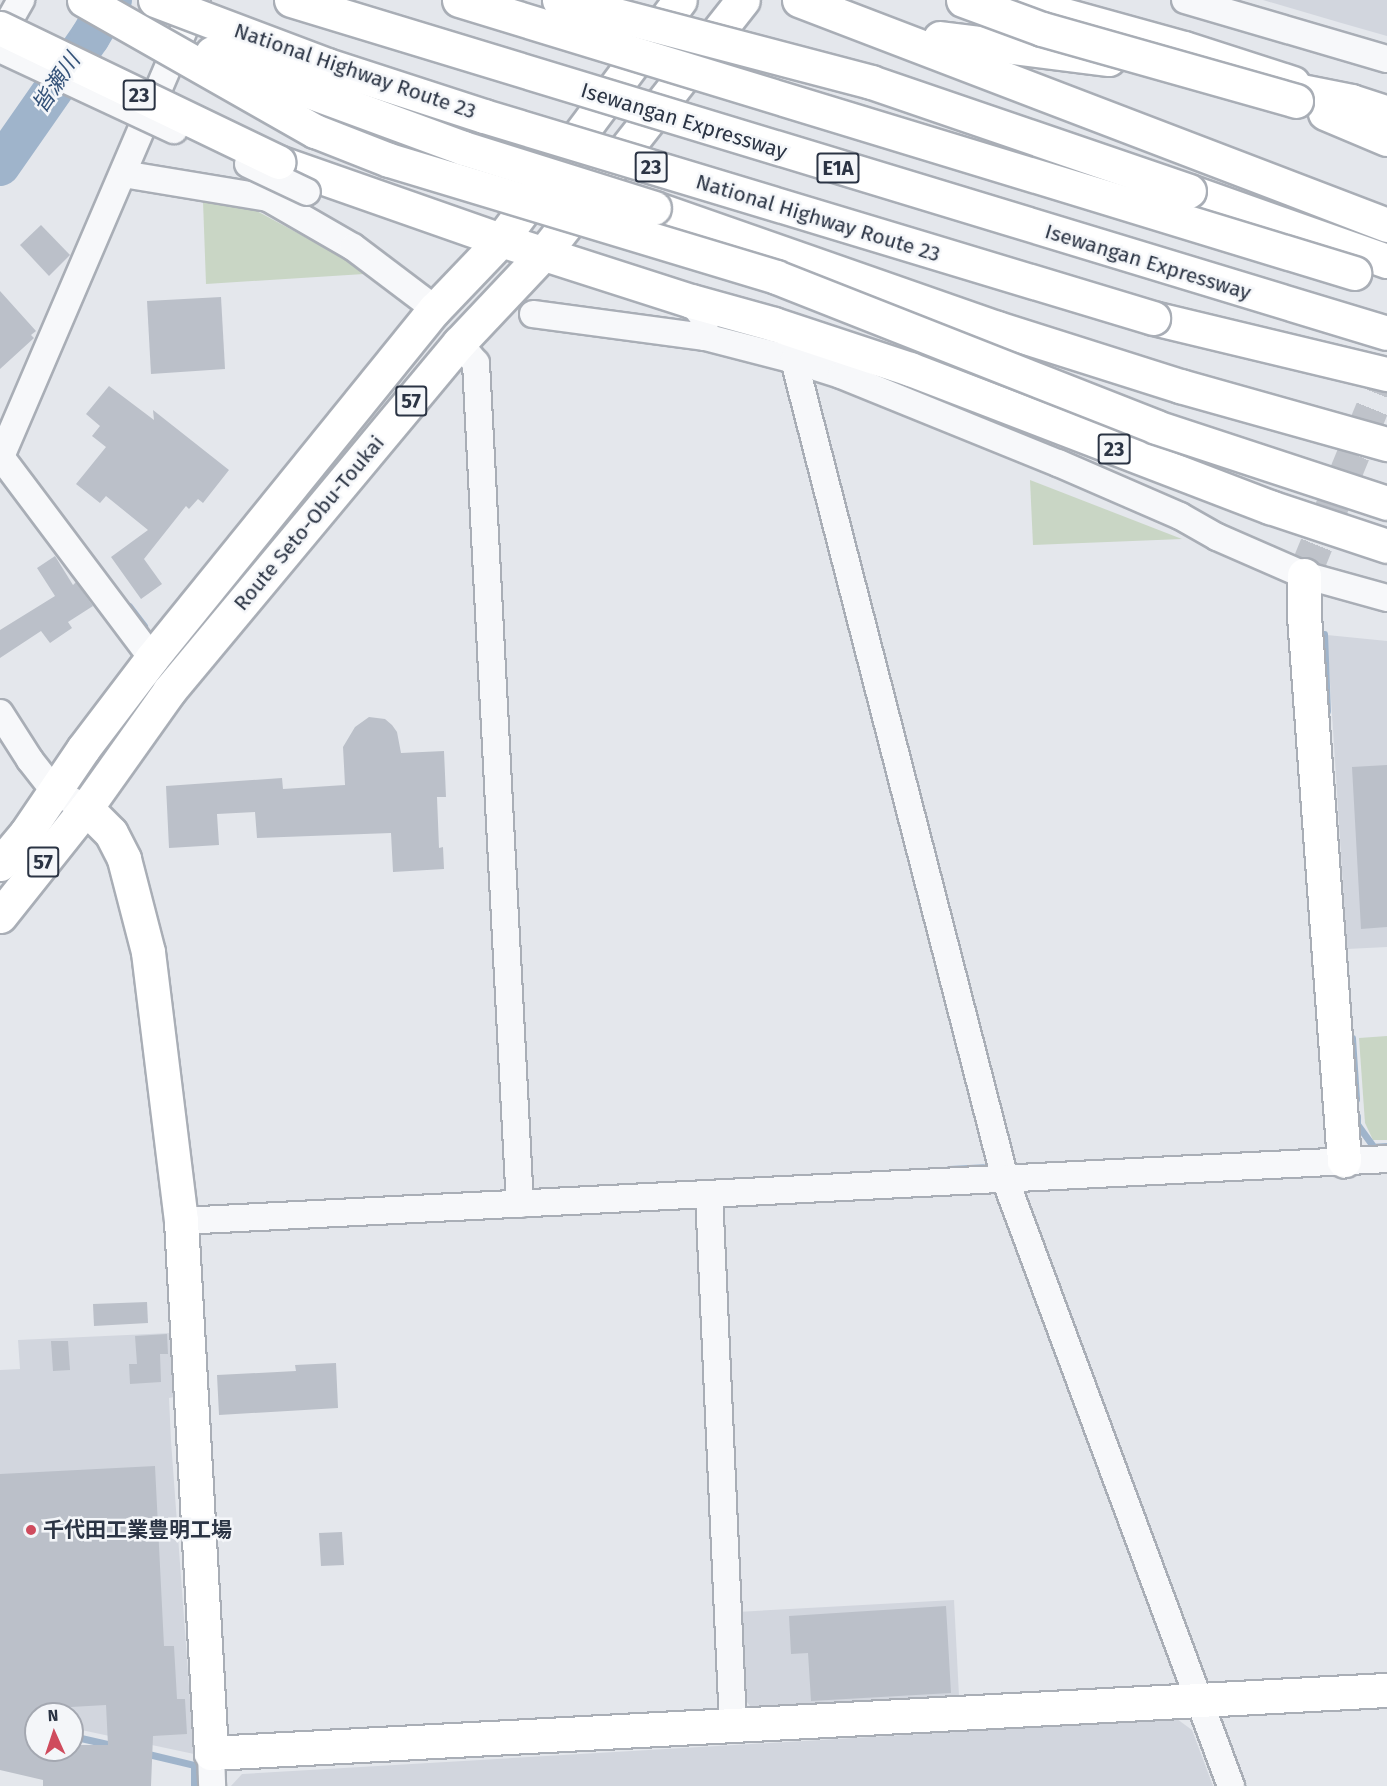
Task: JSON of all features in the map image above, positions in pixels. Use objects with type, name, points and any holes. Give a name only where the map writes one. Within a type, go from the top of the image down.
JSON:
[{"type":"main road","points":[[84,0],[315,131],[389,160],[776,277],[1156,427],[1387,504]]},
{"type":"main road","points":[[130,0],[224,60],[463,148],[654,208],[1009,331],[1180,386],[1378,441]]},
{"type":"main road","name":"National Highway Route 23","points":[[155,0],[327,65],[484,116],[1153,318],[1387,374]]},
{"type":"main road","name":"Isewangan Expressway","points":[[291,0],[1387,333]]},
{"type":"main road","name":"E1A","points":[[459,0],[1387,282]]},
{"type":"main road","points":[[559,0],[871,82],[1387,261]]},
{"type":"main road","name":"Route Seto-Obu-Toukai","points":[[0,864],[152,658],[435,309],[501,240],[680,0]]},
{"type":"main road","name":"Route Seto-Obu-Toukai","points":[[0,916],[86,808],[169,692],[459,343],[543,254],[743,0]]},
{"type":"main road","points":[[799,0],[1387,225]]},
{"type":"main road","points":[[963,0],[1042,29],[1296,101],[1387,139]]},
{"type":"main road","points":[[1010,0],[1184,48],[1387,113]]},
{"type":"main road","points":[[868,25],[991,46],[1064,52],[1267,84],[1351,101]]},
{"type":"main road","name":"23","points":[[0,28],[278,162],[543,254],[691,301],[774,324],[910,369],[1270,507],[1386,545]]},
{"type":"main road","points":[[847,348],[990,354],[1183,403],[1378,441]]},
{"type":"main road","points":[[1304,575],[1305,628],[1344,1161]]},
{"type":"main road","points":[[86,808],[111,832],[124,859],[148,952],[181,1221],[211,1753],[1387,1690]]},
{"type":"street","points":[[0,37],[21,0]]},
{"type":"street","points":[[152,658],[0,458],[197,0]]},
{"type":"street","points":[[1185,0],[1387,59]]},
{"type":"street","points":[[0,49],[307,192],[310,207],[351,234],[352,247]]},
{"type":"street","points":[[123,174],[268,198],[352,247],[435,309]]},
{"type":"street","points":[[691,301],[704,318],[705,337]]},
{"type":"street","points":[[533,314],[705,337],[841,375],[1058,463],[1180,516],[1217,537],[1304,575],[1387,598]]},
{"type":"street","points":[[459,343],[476,363],[520,1204]]},
{"type":"street","points":[[794,360],[1005,1179],[1201,1700],[1231,1786]]},
{"type":"street","points":[[0,713],[30,760],[55,792],[86,808]]},
{"type":"street","points":[[181,1221],[1387,1159]]},
{"type":"street","points":[[709,1194],[733,1725]]},
{"type":"street","points":[[211,1753],[212,1786]]},
{"type":"shaded area","points":[[1263,0],[1387,0],[1387,36],[1338,22]]},
{"type":"shaded area","points":[[1327,635],[1387,641],[1387,947],[1347,949]]},
{"type":"shaded area","points":[[171,1333],[174,1397],[169,1398],[171,1441],[194,1754],[84,1731],[84,1702],[24,1702],[24,1713],[0,1712],[0,1370],[20,1369],[18,1340]]},
{"type":"shaded area","points":[[954,1600],[959,1696],[751,1707],[742,1696],[737,1612]]},
{"type":"shaded area","points":[[1177,1719],[1192,1730],[1213,1786],[231,1786],[242,1774]]},
{"type":"green space","points":[[203,201],[253,209],[357,265],[364,274],[206,284]]},
{"type":"green space","points":[[1030,480],[1182,539],[1033,545]]},
{"type":"green space","points":[[1387,1036],[1387,1140],[1373,1140],[1365,1123],[1359,1038]]},
{"type":"building","points":[[41,225],[70,255],[49,276],[20,245]]},
{"type":"building","points":[[0,291],[36,331],[31,335],[34,338],[0,369]]},
{"type":"building","points":[[221,297],[225,369],[151,374],[147,301]]},
{"type":"building","points":[[109,386],[154,420],[153,410],[229,470],[203,503],[198,499],[189,509],[186,506],[144,559],[162,584],[141,599],[111,557],[148,530],[106,496],[100,503],[76,484],[106,447],[92,436],[100,426],[86,414]]},
{"type":"building","points":[[55,556],[73,585],[76,582],[93,606],[68,622],[72,628],[50,643],[41,631],[0,658],[0,630],[55,596],[37,568]]},
{"type":"building","points":[[369,717],[385,719],[392,725],[397,732],[401,753],[444,751],[446,797],[437,797],[439,848],[443,847],[444,869],[393,872],[391,833],[257,838],[255,812],[217,814],[219,845],[169,848],[166,786],[282,778],[283,789],[345,785],[343,747],[355,727]]},
{"type":"building","points":[[1387,765],[1387,927],[1361,929],[1352,767]]},
{"type":"building","points":[[147,1302],[148,1323],[94,1326],[93,1304]]},
{"type":"building","points":[[167,1334],[168,1354],[160,1354],[161,1382],[130,1384],[129,1364],[137,1364],[135,1336]]},
{"type":"building","points":[[51,1341],[68,1341],[70,1370],[53,1371]]},
{"type":"building","points":[[336,1363],[338,1408],[219,1415],[217,1375],[296,1371],[295,1365]]},
{"type":"building","points":[[155,1466],[164,1646],[174,1646],[177,1699],[185,1699],[187,1734],[153,1736],[151,1786],[43,1786],[43,1780],[0,1770],[0,1474]]},
{"type":"building","points":[[342,1532],[344,1565],[321,1566],[319,1533]]},
{"type":"building","points":[[946,1606],[951,1693],[811,1701],[808,1653],[791,1654],[789,1616]]},
{"type":"waterway","name":"皆瀬川","points":[[0,166],[90,37],[112,0]]},
{"type":"waterway","points":[[129,606],[144,626]]},
{"type":"waterway","points":[[1324,634],[1327,711]]},
{"type":"waterway","points":[[1352,1038],[1356,1099]]},
{"type":"waterway","points":[[1357,1116],[1357,1124],[1374,1147]]},
{"type":"waterway","points":[[1371,1147],[1387,1146]]},
{"type":"waterway","points":[[949,1169],[983,1167]]},
{"type":"waterway","points":[[84,1739],[116,1746]]},
{"type":"waterway","points":[[144,1753],[194,1765],[194,1786]]},
{"type":"tunnel","points":[[1304,575],[1387,372]]},
{"type":"place","name":"千代田工業豊明工場","points":[[31,1530]]}]
